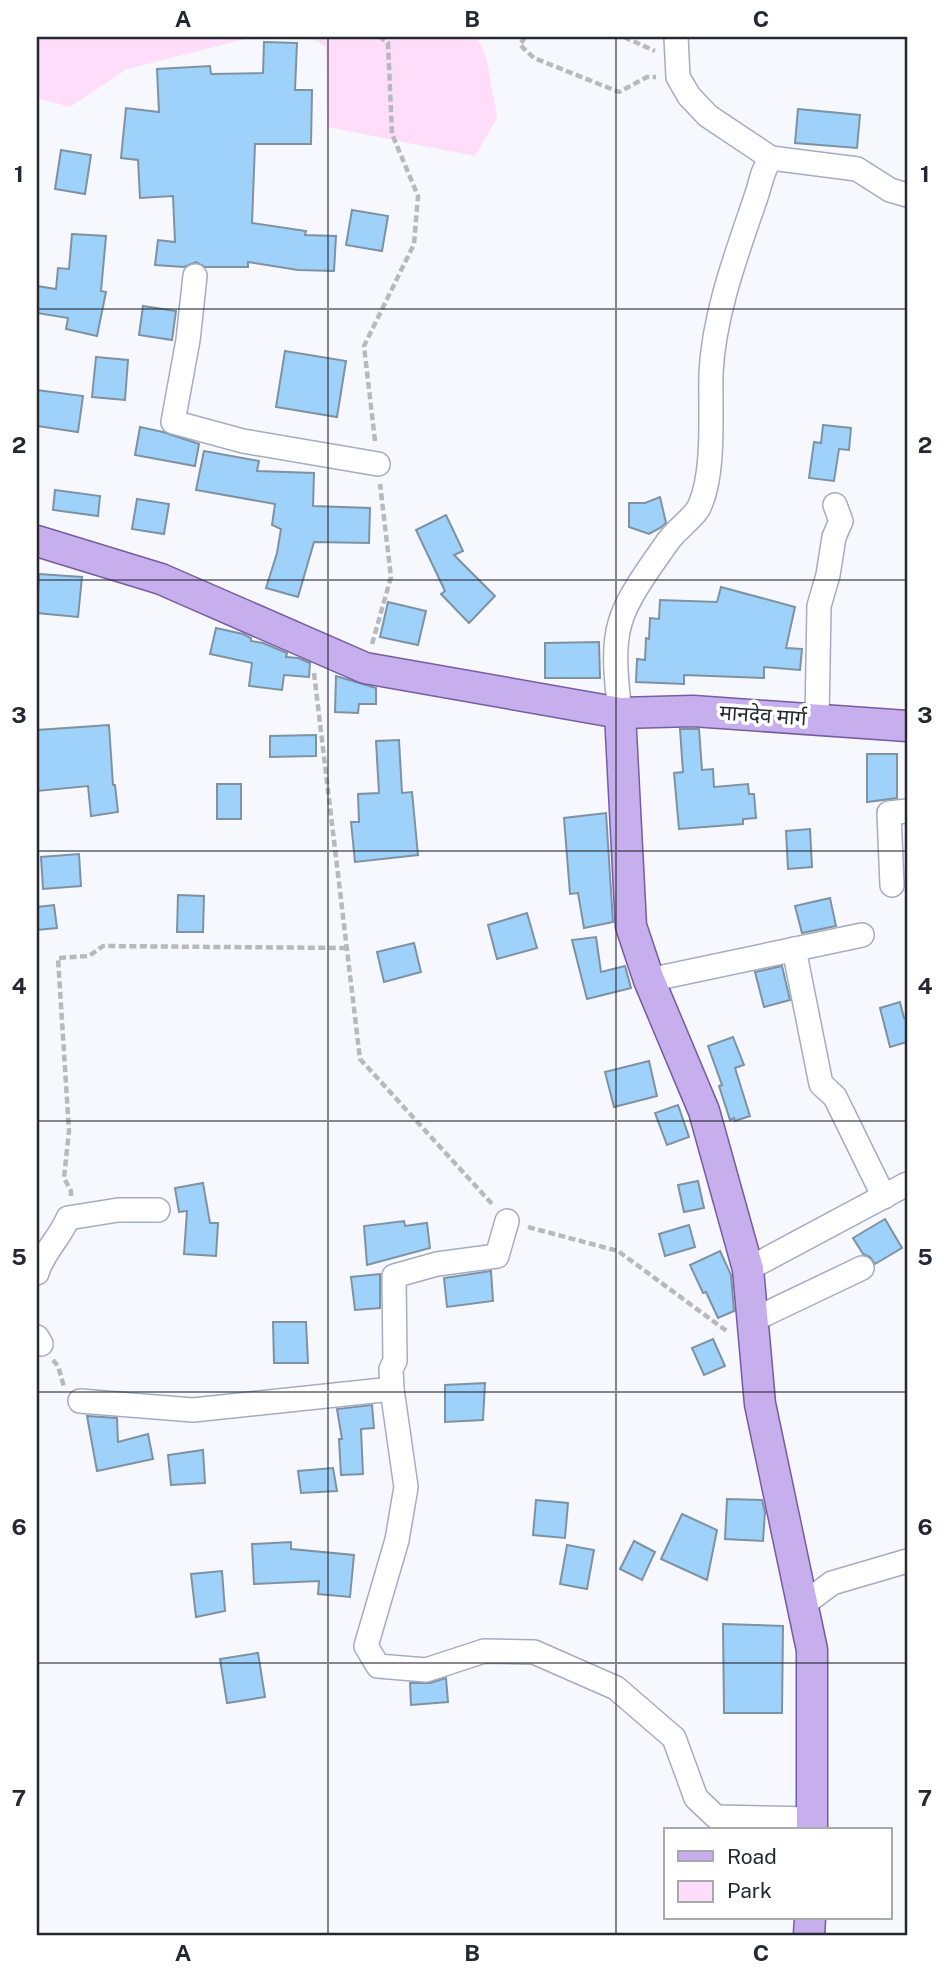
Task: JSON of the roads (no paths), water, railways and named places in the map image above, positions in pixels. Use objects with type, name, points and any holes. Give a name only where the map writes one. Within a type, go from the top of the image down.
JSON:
[{"type":"main road","name":"मानदेव मार्ग","points":[[37,541],[161,579],[365,668],[620,713],[693,710],[907,726]]},
{"type":"main road","points":[[620,713],[631,926],[649,980],[704,1111],[748,1269],[760,1404],[812,1650],[812,1825]]},
{"type":"street","points":[[676,37],[678,69],[689,96],[708,116],[771,158],[857,169],[890,190],[907,195]]},
{"type":"street","points":[[620,713],[616,668],[620,623],[636,589],[653,562],[677,529],[699,508],[706,487],[711,369],[719,325],[727,286],[764,167],[771,158]]},
{"type":"street","points":[[195,276],[188,340],[173,422],[243,441],[378,464]]},
{"type":"street","points":[[817,719],[818,606],[828,575],[834,537],[841,521],[835,505]]},
{"type":"street","points":[[892,885],[889,813],[907,811]]},
{"type":"street","points":[[649,980],[862,935]]},
{"type":"street","points":[[794,949],[821,1084],[835,1097],[884,1197]]},
{"type":"street","points":[[748,1269],[907,1184]]},
{"type":"street","points":[[37,1273],[41,1259],[63,1231],[68,1218],[118,1210],[158,1210]]},
{"type":"street","points":[[507,1221],[497,1256],[437,1264],[394,1276],[395,1361],[391,1369],[392,1389],[406,1487],[397,1540],[366,1646],[378,1666],[426,1670],[484,1651],[534,1652],[616,1688],[674,1738],[696,1797],[716,1817],[812,1825]]},
{"type":"street","points":[[753,1330],[862,1268]]},
{"type":"street","points":[[80,1401],[193,1410],[392,1389]]},
{"type":"street","points":[[804,1604],[832,1583],[907,1561]]}]
